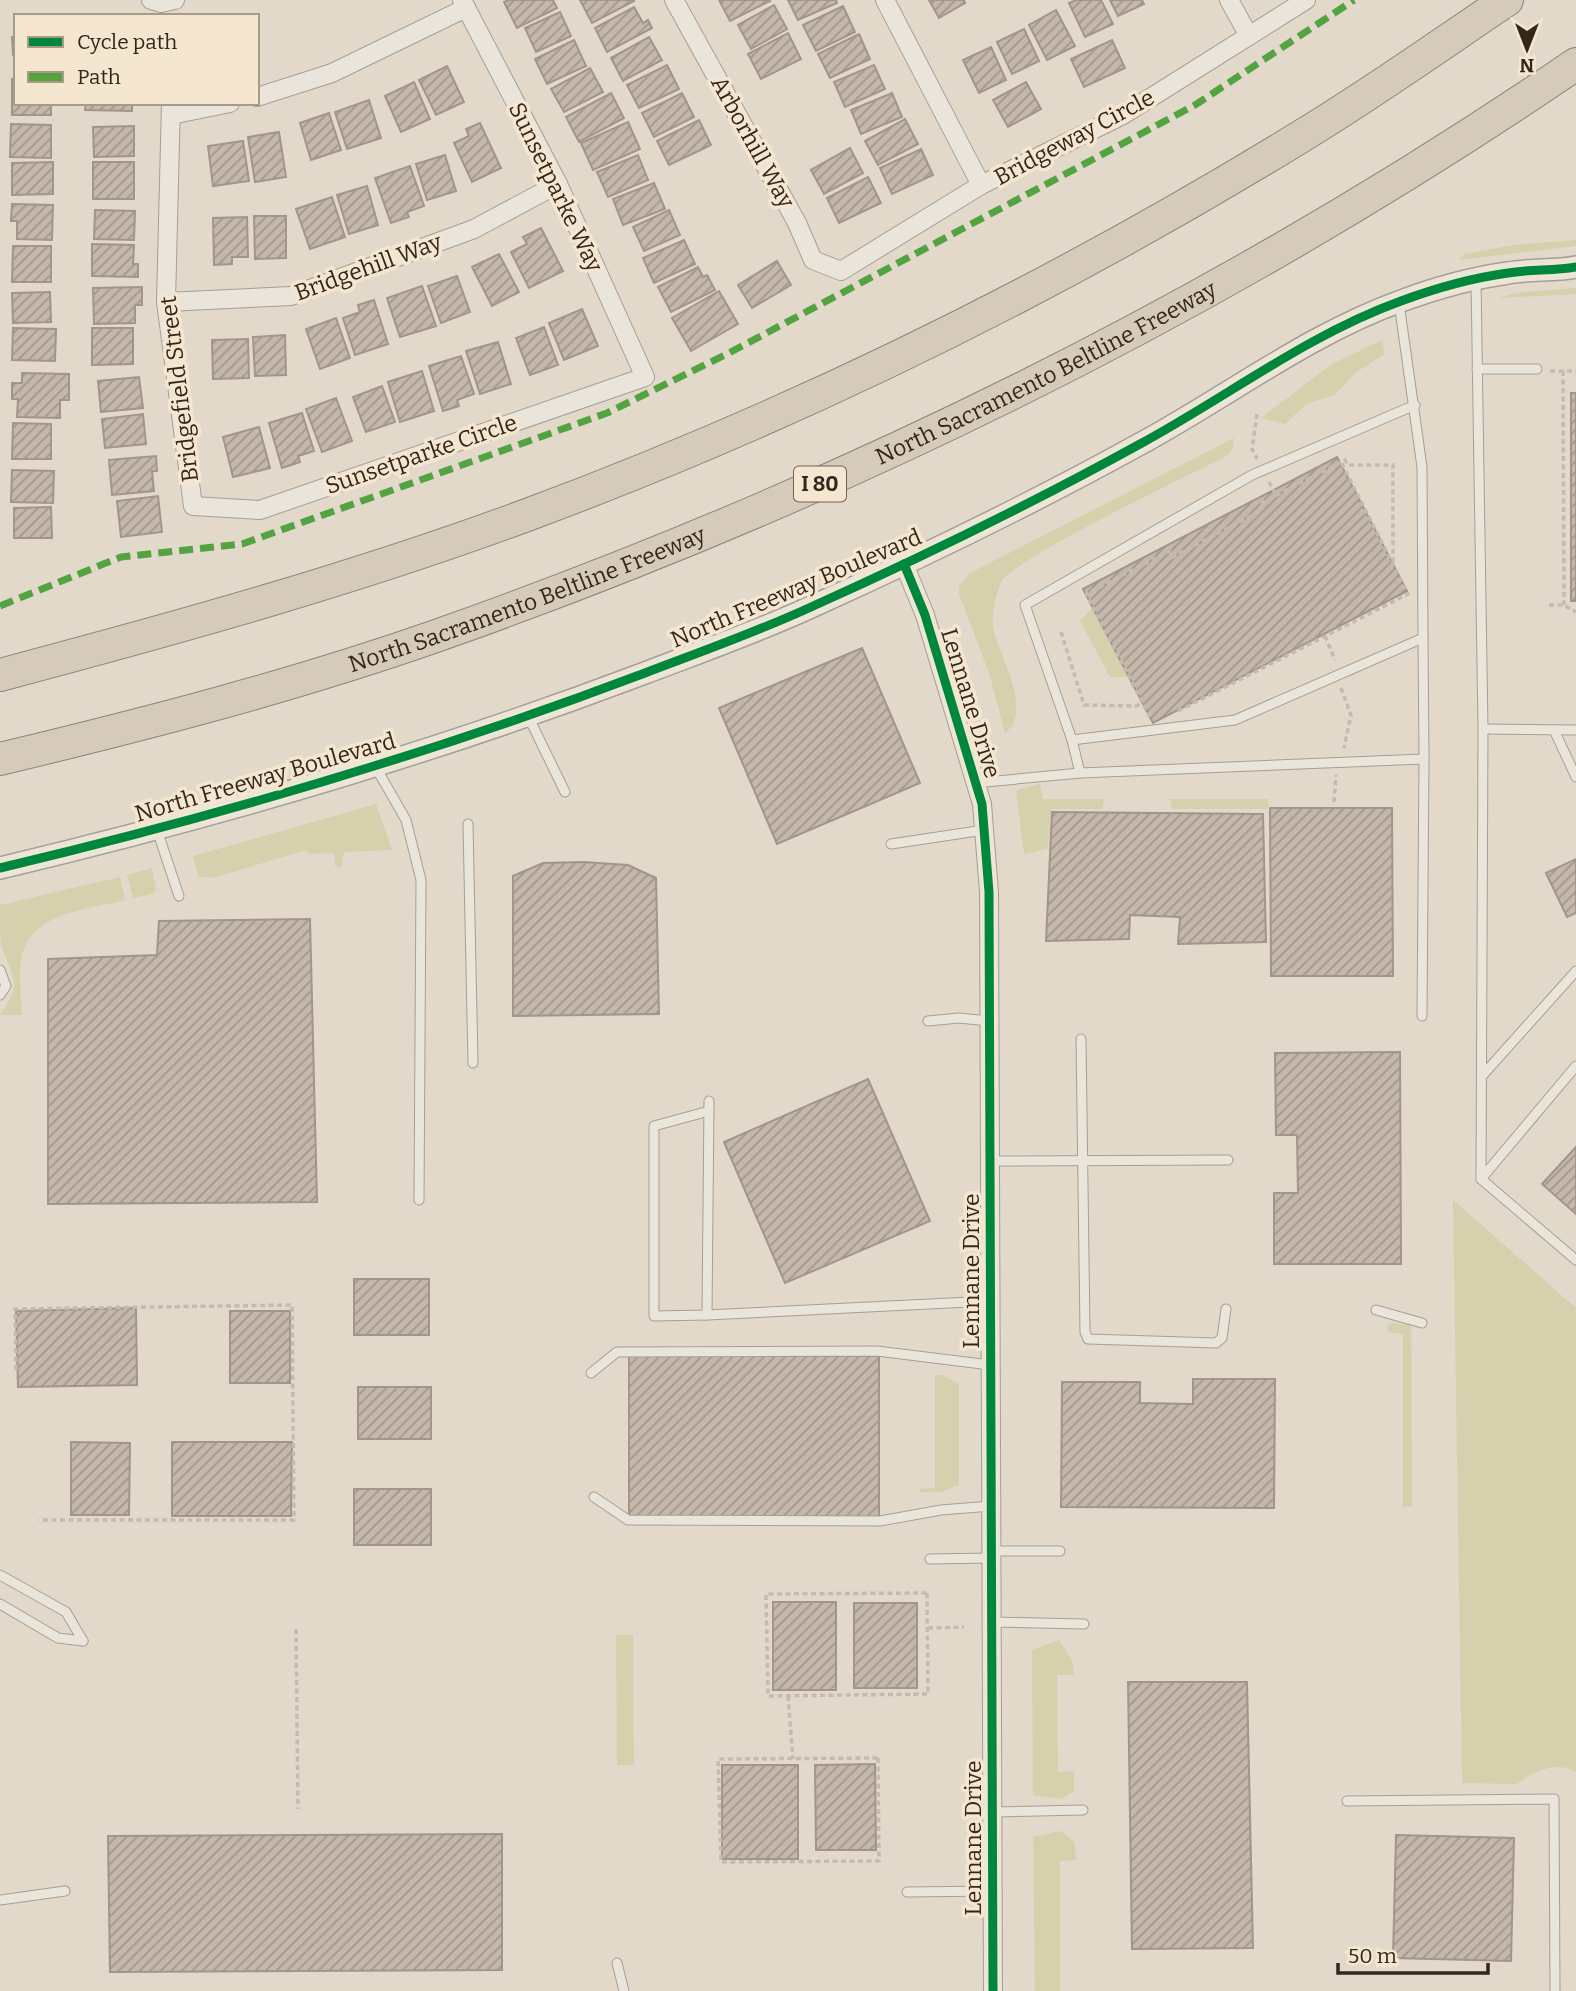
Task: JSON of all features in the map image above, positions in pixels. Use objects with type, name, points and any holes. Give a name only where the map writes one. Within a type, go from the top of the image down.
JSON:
[{"type":"highway","points":[[0,675],[253,607],[527,515],[795,405],[1055,278],[1306,134],[1507,0]]},
{"type":"highway","name":"North Sacramento Beltline Freeway","points":[[0,759],[162,720],[432,637],[722,528],[985,409],[1206,294],[1449,150],[1576,64]]},
{"type":"street","points":[[150,0],[171,6]]},
{"type":"street","name":"Arborhill Way","points":[[674,0],[797,223],[813,260],[841,271]]},
{"type":"street","points":[[885,0],[981,185]]},
{"type":"street","points":[[1229,0],[1249,36]]},
{"type":"street","name":"Bridgeway Circle","points":[[841,271],[981,185],[1123,115],[1306,0]]},
{"type":"street","points":[[259,96],[332,73],[464,4]]},
{"type":"street","name":"Sunsetparke Way","points":[[464,4],[558,184],[645,377]]},
{"type":"street","points":[[171,109],[210,105]]},
{"type":"street","name":"Bridgefield Street","points":[[171,109],[166,302],[193,506]]},
{"type":"street","name":"Bridgehill Way","points":[[166,302],[290,296],[474,229],[558,184]]},
{"type":"street","name":"North Freeway Boulevard","points":[[0,868],[157,830],[375,766],[527,716],[730,640],[904,564],[1142,443],[1299,349],[1399,302],[1476,279],[1510,272],[1575,268]]},
{"type":"street","name":"Sunsetparke Circle","points":[[193,506],[260,510],[645,377]]},
{"type":"street","name":"Lennane Drive","points":[[904,564],[925,615],[982,804],[989,892],[993,1991]]},
{"type":"lane","points":[[1476,279],[1483,729],[1481,1179]]},
{"type":"lane","points":[[1399,302],[1422,467],[1422,1016]]},
{"type":"lane","points":[[1477,369],[1537,369]]},
{"type":"lane","points":[[1080,773],[1072,740],[1025,606],[1252,475],[1415,405]]},
{"type":"lane","points":[[1072,740],[1235,720],[1423,638]]},
{"type":"lane","points":[[527,716],[565,792]]},
{"type":"lane","points":[[1483,729],[1576,730]]},
{"type":"lane","points":[[1554,730],[1576,777]]},
{"type":"lane","points":[[975,783],[1080,773],[1424,759]]},
{"type":"lane","points":[[375,766],[406,820],[421,880],[419,1200]]},
{"type":"lane","points":[[468,824],[473,1063]]},
{"type":"lane","points":[[157,830],[179,895]]},
{"type":"lane","points":[[891,844],[984,830]]},
{"type":"lane","points":[[0,970],[6,986],[0,995]]},
{"type":"lane","points":[[1482,1076],[1576,971]]},
{"type":"lane","points":[[929,1021],[958,1018],[989,1021]]},
{"type":"lane","points":[[1081,1038],[1085,1332],[1088,1339],[1216,1343],[1222,1338],[1226,1309]]},
{"type":"lane","points":[[1481,1179],[1576,1066]]},
{"type":"lane","points":[[707,1315],[709,1106],[654,1126],[654,1316],[707,1315],[990,1301]]},
{"type":"lane","points":[[990,1161],[1228,1160]]},
{"type":"lane","points":[[1481,1179],[1576,1260]]},
{"type":"lane","points":[[1376,1310],[1422,1322]]},
{"type":"lane","points":[[591,1373],[617,1352],[877,1351],[990,1365]]},
{"type":"lane","points":[[594,1497],[628,1520],[880,1521],[941,1510],[991,1506]]},
{"type":"lane","points":[[930,1559],[1060,1551]]},
{"type":"lane","points":[[0,1575],[66,1612],[83,1641],[58,1638],[0,1604]]},
{"type":"lane","points":[[991,1622],[1084,1624]]},
{"type":"lane","points":[[1347,1801],[1553,1799],[1555,1991]]},
{"type":"lane","points":[[992,1812],[1083,1810]]},
{"type":"lane","points":[[0,1900],[65,1891]]},
{"type":"lane","points":[[907,1892],[992,1891]]},
{"type":"lane","points":[[617,1963],[624,1991]]},
{"type":"path","points":[[1549,370],[1576,371]]},
{"type":"path","points":[[1563,370],[1563,605]]},
{"type":"path","points":[[1154,724],[1086,594],[1169,551],[1172,558],[1262,510],[1259,504],[1345,460],[1348,465],[1393,465],[1393,564]]},
{"type":"path","points":[[1166,718],[1408,594],[1340,462]]},
{"type":"path","points":[[1549,606],[1563,605],[1576,612]]},
{"type":"path","points":[[1061,632],[1084,705],[1136,706],[1143,702]]},
{"type":"path","points":[[1325,636],[1335,656],[1350,715],[1334,783],[1334,802]]},
{"type":"path","points":[[16,1370],[15,1309],[292,1305],[294,1520],[39,1520]]},
{"type":"path","points":[[928,1593],[928,1628],[928,1695],[768,1696],[766,1594],[928,1593]]},
{"type":"path","points":[[928,1628],[964,1627]]},
{"type":"path","points":[[296,1629],[298,1809]]},
{"type":"path","points":[[788,1696],[793,1759]]},
{"type":"path","points":[[878,1758],[879,1861],[720,1862],[718,1759],[793,1759],[878,1758]]},
{"type":"shaded area","points":[[1576,240],[1576,246],[1459,260],[1464,254],[1514,245]]},
{"type":"shaded area","points":[[1576,288],[1576,294],[1498,298],[1516,293]]},
{"type":"shaded area","points":[[1382,340],[1385,354],[1355,373],[1335,395],[1306,404],[1285,424],[1261,418],[1332,364]]},
{"type":"shaded area","points":[[1234,438],[1233,448],[1227,456],[1070,536],[1014,569],[1002,581],[995,604],[993,628],[1016,698],[1013,724],[1005,733],[989,673],[959,594],[959,587],[968,574]]},
{"type":"shaded area","points":[[1092,608],[1128,677],[1110,677],[1080,621]]},
{"type":"shaded area","points":[[1040,784],[1043,799],[1104,799],[1102,809],[1051,809],[1048,849],[1024,854],[1016,790]]},
{"type":"shaded area","points":[[1170,799],[1268,799],[1268,809],[1172,809]]},
{"type":"shaded area","points":[[376,804],[392,850],[344,852],[339,868],[335,866],[334,853],[308,854],[307,850],[212,878],[198,876],[193,856]]},
{"type":"shaded area","points":[[152,868],[156,890],[152,894],[133,898],[127,875]]},
{"type":"shaded area","points":[[120,877],[125,900],[61,916],[35,932],[26,945],[21,961],[22,1015],[0,1015],[12,995],[14,980],[1,944],[0,905]]},
{"type":"shaded area","points":[[1453,1200],[1576,1308],[1576,1772],[1553,1767],[1530,1775],[1517,1784],[1462,1783]]},
{"type":"shaded area","points":[[1392,1323],[1411,1325],[1412,1507],[1403,1507],[1403,1334],[1389,1332],[1387,1326]]},
{"type":"shaded area","points":[[935,1375],[942,1375],[959,1384],[959,1485],[941,1492],[920,1492],[920,1489],[935,1488]]},
{"type":"shaded area","points":[[616,1635],[633,1635],[634,1765],[617,1765]]},
{"type":"shaded area","points":[[1059,1640],[1072,1660],[1074,1675],[1057,1675],[1058,1772],[1074,1771],[1074,1791],[1061,1799],[1033,1795],[1032,1650]]},
{"type":"shaded area","points":[[1061,1831],[1074,1842],[1076,1860],[1060,1861],[1060,1991],[1035,1991],[1033,1837]]},
{"type":"building","points":[[553,0],[557,8],[517,28],[504,2]]},
{"type":"building","points":[[580,0],[633,0],[634,1],[592,23]]},
{"type":"building","points":[[719,0],[769,0],[770,1],[730,21]]},
{"type":"building","points":[[788,0],[836,0],[837,3],[798,20]]},
{"type":"building","points":[[929,0],[964,0],[965,3],[939,18]]},
{"type":"building","points":[[1076,0],[1101,0],[1113,24],[1085,37],[1069,3]]},
{"type":"building","points":[[1110,0],[1142,0],[1144,4],[1118,16]]},
{"type":"building","points":[[774,5],[787,29],[751,49],[738,25]]},
{"type":"building","points":[[843,6],[855,32],[816,51],[803,25]]},
{"type":"building","points":[[634,7],[643,23],[648,20],[652,28],[607,52],[595,28]]},
{"type":"building","points":[[1056,10],[1075,46],[1047,60],[1029,25]]},
{"type":"building","points":[[560,12],[571,36],[536,52],[525,28]]},
{"type":"building","points":[[1024,29],[1039,61],[1012,74],[997,42]]},
{"type":"building","points":[[788,33],[801,59],[761,79],[748,54]]},
{"type":"building","points":[[859,34],[870,59],[830,78],[818,54]]},
{"type":"building","points":[[649,37],[662,60],[623,81],[611,58]]},
{"type":"building","points":[[574,40],[586,66],[547,84],[535,59]]},
{"type":"building","points":[[1112,40],[1125,68],[1084,87],[1071,59]]},
{"type":"building","points":[[991,47],[1006,80],[979,93],[963,60]]},
{"type":"building","points":[[667,65],[679,89],[639,108],[627,85]]},
{"type":"building","points":[[874,65],[885,89],[845,107],[834,82]]},
{"type":"building","points":[[447,66],[464,102],[436,115],[419,80]]},
{"type":"building","points":[[590,68],[603,92],[564,112],[551,89]]},
{"type":"building","points":[[12,79],[14,105],[51,105],[51,115],[12,115]]},
{"type":"building","points":[[414,82],[430,119],[401,132],[385,96]]},
{"type":"building","points":[[1026,82],[1041,109],[1008,127],[993,100]]},
{"type":"building","points":[[611,93],[624,118],[579,142],[566,117]]},
{"type":"building","points":[[682,93],[694,117],[654,137],[642,113]]},
{"type":"building","points":[[892,93],[902,117],[861,134],[851,110]]},
{"type":"building","points":[[369,100],[381,138],[347,149],[335,112]]},
{"type":"building","points":[[86,105],[132,105],[132,111],[85,110]]},
{"type":"building","points":[[329,113],[341,150],[311,160],[300,123]]},
{"type":"building","points":[[905,119],[918,144],[878,165],[865,141]]},
{"type":"building","points":[[699,120],[711,145],[669,165],[657,141]]},
{"type":"building","points":[[628,122],[640,149],[593,170],[581,143]]},
{"type":"building","points":[[480,123],[501,168],[472,182],[454,143],[469,136],[466,129]]},
{"type":"building","points":[[11,124],[51,125],[51,158],[10,157]]},
{"type":"building","points":[[134,126],[134,156],[94,157],[93,127]]},
{"type":"building","points":[[279,132],[286,177],[255,182],[248,137]]},
{"type":"building","points":[[243,141],[249,181],[213,186],[208,146]]},
{"type":"building","points":[[850,148],[863,173],[824,194],[811,170]]},
{"type":"building","points":[[921,149],[933,175],[892,194],[880,168]]},
{"type":"building","points":[[445,155],[456,191],[427,200],[416,164]]},
{"type":"building","points":[[638,155],[648,180],[608,197],[597,172]]},
{"type":"building","points":[[53,162],[53,194],[12,195],[12,163]]},
{"type":"building","points":[[93,162],[134,162],[134,199],[93,199]]},
{"type":"building","points":[[410,166],[424,206],[407,212],[409,217],[391,223],[375,178]]},
{"type":"building","points":[[868,177],[881,203],[839,223],[827,198]]},
{"type":"building","points":[[654,183],[665,209],[623,225],[613,199]]},
{"type":"building","points":[[367,186],[378,225],[349,234],[337,195]]},
{"type":"building","points":[[332,197],[345,237],[310,249],[296,209]]},
{"type":"building","points":[[12,204],[53,205],[52,240],[17,239],[17,221],[11,221]]},
{"type":"building","points":[[95,210],[135,211],[134,240],[94,239]]},
{"type":"building","points":[[669,210],[680,235],[644,251],[633,227]]},
{"type":"building","points":[[254,216],[286,216],[286,258],[255,259]]},
{"type":"building","points":[[247,217],[248,257],[232,257],[232,264],[214,265],[213,218]]},
{"type":"building","points":[[541,228],[563,271],[529,288],[511,252],[527,244],[523,237]]},
{"type":"building","points":[[684,240],[695,264],[654,283],[643,258]]},
{"type":"building","points":[[92,244],[134,245],[133,264],[138,264],[138,277],[92,276]]},
{"type":"building","points":[[13,246],[51,246],[51,282],[12,282]]},
{"type":"building","points":[[499,254],[519,292],[492,306],[472,267]]},
{"type":"building","points":[[777,261],[791,285],[752,308],[738,285]]},
{"type":"building","points":[[698,267],[703,277],[707,275],[715,290],[671,312],[658,287]]},
{"type":"building","points":[[457,276],[470,312],[441,323],[428,286]]},
{"type":"building","points":[[422,286],[436,326],[400,337],[387,298]]},
{"type":"building","points":[[142,287],[142,305],[135,305],[135,323],[94,324],[93,288]]},
{"type":"building","points":[[719,291],[738,324],[691,351],[672,318]]},
{"type":"building","points":[[50,292],[51,322],[13,323],[12,293]]},
{"type":"building","points":[[374,300],[388,344],[355,355],[343,318],[360,312],[358,305]]},
{"type":"building","points":[[582,309],[598,346],[564,360],[549,323]]},
{"type":"building","points":[[336,318],[350,358],[320,369],[306,329]]},
{"type":"building","points":[[544,327],[558,365],[530,375],[516,338]]},
{"type":"building","points":[[13,328],[56,329],[55,361],[12,360]]},
{"type":"building","points":[[92,328],[133,328],[133,364],[92,365]]},
{"type":"building","points":[[285,335],[286,375],[255,376],[253,337]]},
{"type":"building","points":[[248,339],[249,378],[213,379],[212,340]]},
{"type":"building","points":[[498,342],[511,384],[480,394],[466,351]]},
{"type":"building","points":[[461,356],[474,394],[457,400],[459,406],[443,411],[429,366]]},
{"type":"building","points":[[422,371],[434,411],[400,422],[388,382]]},
{"type":"building","points":[[22,373],[69,374],[69,400],[60,400],[60,418],[17,417],[18,399],[12,399],[12,383],[22,383]]},
{"type":"building","points":[[139,377],[143,408],[101,412],[98,381]]},
{"type":"building","points":[[382,386],[395,422],[366,432],[353,397]]},
{"type":"building","points":[[1571,393],[1576,393],[1576,601],[1571,601]]},
{"type":"building","points":[[336,398],[352,441],[322,452],[306,409]]},
{"type":"building","points":[[302,413],[314,451],[298,456],[300,462],[282,468],[269,423]]},
{"type":"building","points":[[143,414],[146,444],[105,448],[102,419]]},
{"type":"building","points":[[13,423],[51,424],[51,459],[12,459]]},
{"type":"building","points":[[259,427],[270,468],[233,477],[223,437]]},
{"type":"building","points":[[156,456],[157,471],[152,471],[154,491],[112,495],[109,460]]},
{"type":"building","points":[[1337,457],[1407,591],[1153,723],[1083,589]]},
{"type":"building","points":[[12,470],[54,471],[53,503],[11,502]]},
{"type":"building","points":[[158,496],[162,532],[121,537],[117,501]]},
{"type":"building","points":[[51,507],[52,538],[14,538],[14,508]]},
{"type":"building","points":[[862,648],[920,783],[777,844],[719,708]]},
{"type":"building","points":[[1270,808],[1392,808],[1393,976],[1271,976]]},
{"type":"building","points":[[1052,812],[1263,814],[1266,942],[1178,944],[1180,917],[1130,915],[1129,939],[1046,941]]},
{"type":"building","points":[[1576,859],[1576,913],[1567,917],[1546,873]]},
{"type":"building","points":[[543,863],[628,865],[656,878],[659,1014],[513,1016],[513,876]]},
{"type":"building","points":[[310,919],[317,1202],[48,1204],[48,959],[157,955],[159,921]]},
{"type":"building","points":[[1400,1052],[1401,1264],[1274,1264],[1274,1193],[1298,1193],[1297,1135],[1276,1135],[1275,1053]]},
{"type":"building","points":[[868,1079],[930,1221],[785,1283],[724,1142]]},
{"type":"building","points":[[1576,1147],[1576,1214],[1542,1184]]},
{"type":"building","points":[[354,1279],[429,1279],[429,1335],[354,1335]]},
{"type":"building","points":[[136,1308],[137,1385],[18,1387],[16,1311]]},
{"type":"building","points":[[230,1311],[290,1311],[290,1383],[230,1383]]},
{"type":"building","points":[[629,1356],[879,1356],[879,1517],[629,1517]]},
{"type":"building","points":[[1193,1379],[1275,1379],[1274,1508],[1061,1507],[1062,1382],[1140,1382],[1140,1403],[1193,1404]]},
{"type":"building","points":[[358,1387],[431,1387],[431,1439],[358,1439]]},
{"type":"building","points":[[71,1442],[130,1443],[129,1515],[71,1515]]},
{"type":"building","points":[[172,1442],[292,1442],[291,1516],[172,1516]]},
{"type":"building","points":[[354,1489],[431,1489],[431,1545],[354,1545]]},
{"type":"building","points":[[773,1602],[836,1602],[836,1690],[773,1690]]},
{"type":"building","points":[[854,1603],[917,1603],[917,1688],[854,1688]]},
{"type":"building","points":[[1128,1682],[1247,1682],[1253,1948],[1132,1949]]},
{"type":"building","points":[[875,1764],[876,1850],[816,1850],[815,1765]]},
{"type":"building","points":[[722,1765],[798,1765],[798,1859],[722,1859]]},
{"type":"building","points":[[502,1834],[502,1970],[110,1972],[108,1836]]},
{"type":"building","points":[[1396,1835],[1514,1838],[1511,1961],[1393,1958]]},
{"type":"marked path","points":[[0,606],[121,557],[242,544],[607,413],[727,354],[1195,105],[1354,0]]},
{"type":"cycle path","points":[[0,868],[245,805],[406,756],[566,702],[770,625],[936,549],[1100,466],[1300,349],[1366,315],[1414,296],[1468,281],[1516,272],[1576,267]]},
{"type":"cycle path","points":[[904,564],[925,615],[982,804],[989,892],[993,1991]]}]
